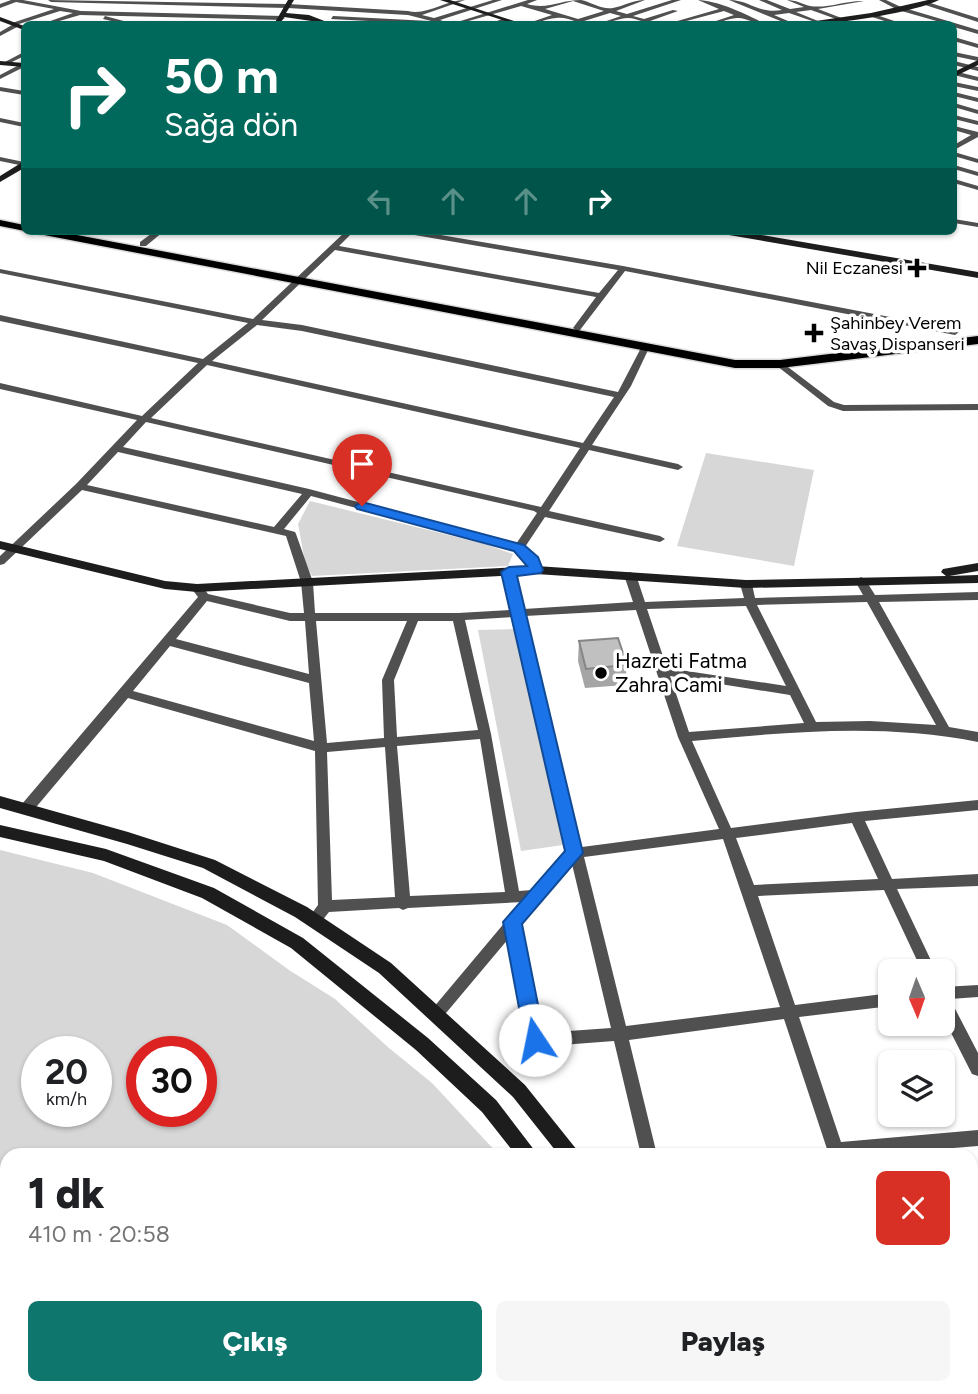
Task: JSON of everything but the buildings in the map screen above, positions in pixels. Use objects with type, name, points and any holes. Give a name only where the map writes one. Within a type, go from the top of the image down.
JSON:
[{"type":"main road","points":[[0,217],[21,221]]},
{"type":"main road","points":[[0,223],[21,227]]},
{"type":"main road","points":[[61,235],[739,356],[809,358]]},
{"type":"main road","points":[[94,235],[735,364],[780,364],[978,338]]},
{"type":"main road","points":[[739,356],[806,353],[978,329]]},
{"type":"main road","points":[[759,365],[978,338]]},
{"type":"street","points":[[0,6],[15,0],[115,21]]},
{"type":"street","points":[[51,0],[290,3],[345,9]]},
{"type":"street","points":[[443,0],[509,21]]},
{"type":"street","points":[[363,10],[419,14],[462,0]]},
{"type":"street","points":[[441,21],[499,0]]},
{"type":"street","points":[[508,0],[578,21],[642,0],[692,17]]},
{"type":"street","points":[[464,21],[534,0]]},
{"type":"street","points":[[540,9],[573,0],[640,21]]},
{"type":"street","points":[[610,21],[678,0]]},
{"type":"street","points":[[701,0],[754,21]]},
{"type":"street","points":[[732,0],[785,21]]},
{"type":"street","points":[[762,0],[817,21]]},
{"type":"street","points":[[790,0],[835,21]]},
{"type":"street","points":[[819,0],[861,17]]},
{"type":"street","points":[[882,0],[940,21]]},
{"type":"street","points":[[842,21],[936,0],[978,13]]},
{"type":"street","points":[[768,14],[857,1],[881,13]]},
{"type":"street","points":[[164,21],[178,2]]},
{"type":"street","points":[[328,21],[360,2],[366,21]]},
{"type":"street","points":[[279,21],[290,3]]},
{"type":"street","points":[[614,3],[622,6]]},
{"type":"street","points":[[924,3],[978,20]]},
{"type":"street","points":[[30,21],[62,8]]},
{"type":"street","points":[[680,21],[726,9]]},
{"type":"street","points":[[646,21],[676,11]]},
{"type":"street","points":[[55,21],[80,13],[110,13],[283,16],[309,17],[323,21]]},
{"type":"street","points":[[96,16],[110,13]]},
{"type":"street","points":[[419,14],[432,21]]},
{"type":"street","points":[[539,21],[558,15]]},
{"type":"street","points":[[702,15],[721,21],[739,15]]},
{"type":"street","points":[[871,15],[889,21]]},
{"type":"street","points":[[0,19],[17,26]]},
{"type":"street","points":[[683,20],[687,21]]},
{"type":"street","points":[[0,28],[17,26]]},
{"type":"street","points":[[0,34],[17,26]]},
{"type":"street","points":[[957,26],[978,33]]},
{"type":"street","points":[[957,40],[978,33]]},
{"type":"street","points":[[957,40],[978,46]]},
{"type":"street","points":[[2,64],[21,55]]},
{"type":"street","points":[[957,55],[978,61]]},
{"type":"street","points":[[957,73],[978,61]]},
{"type":"street","points":[[2,64],[21,65]]},
{"type":"street","points":[[957,64],[978,69]]},
{"type":"street","points":[[0,77],[21,66]]},
{"type":"street","points":[[957,74],[978,79]]},
{"type":"street","points":[[957,84],[978,89]]},
{"type":"street","points":[[0,89],[21,92]]},
{"type":"street","points":[[957,95],[978,100]]},
{"type":"street","points":[[957,106],[978,112]]},
{"type":"street","points":[[957,118],[978,123]]},
{"type":"street","points":[[0,120],[21,124]]},
{"type":"street","points":[[957,129],[978,134]]},
{"type":"street","points":[[957,146],[978,134]]},
{"type":"street","points":[[957,142],[978,147]]},
{"type":"street","points":[[957,155],[978,161]]},
{"type":"street","points":[[0,159],[21,163]]},
{"type":"street","points":[[0,180],[21,166]]},
{"type":"street","points":[[957,168],[978,174]]},
{"type":"street","points":[[957,182],[978,188]]},
{"type":"street","points":[[957,222],[978,225]]},
{"type":"street","points":[[143,244],[155,235]]},
{"type":"street","points":[[0,562],[7,547],[80,486],[143,419],[205,362],[255,322],[346,235]]},
{"type":"street","points":[[427,235],[623,268],[955,332]]},
{"type":"street","points":[[746,235],[978,275]]},
{"type":"street","points":[[333,247],[602,296]]},
{"type":"street","points":[[577,328],[623,268]]},
{"type":"street","points":[[0,271],[255,322],[315,331],[620,395]]},
{"type":"street","points":[[0,318],[678,467]]},
{"type":"street","points":[[519,548],[620,395],[646,346]]},
{"type":"street","points":[[780,364],[831,404],[844,408],[978,407]]},
{"type":"street","points":[[0,386],[660,539]]},
{"type":"street","points":[[116,448],[309,492],[519,548],[533,561],[536,570]]},
{"type":"street","points":[[80,486],[291,534],[307,582],[321,748],[325,906],[314,920]]},
{"type":"street","points":[[278,529],[309,492]]},
{"type":"street","points":[[7,547],[290,617],[458,617],[666,604],[751,604],[978,596]]},
{"type":"street","points":[[890,581],[978,567]]},
{"type":"street","points":[[201,593],[307,582],[536,570],[746,584],[978,579]]},
{"type":"street","points":[[509,572],[574,853],[647,1148]]},
{"type":"street","points":[[630,575],[684,737],[728,835],[748,891],[834,1148]]},
{"type":"street","points":[[861,581],[944,729]]},
{"type":"street","points":[[746,584],[751,604],[812,726]]},
{"type":"street","points":[[27,808],[169,641],[201,593]]},
{"type":"street","points":[[404,904],[390,743],[388,680],[414,617]]},
{"type":"street","points":[[458,617],[485,734],[513,896]]},
{"type":"street","points":[[169,641],[315,680]]},
{"type":"street","points":[[662,671],[794,691]]},
{"type":"street","points":[[125,693],[321,748],[485,734]]},
{"type":"street","points":[[684,737],[812,726],[944,729],[978,737]]},
{"type":"street","points":[[0,802],[209,864],[314,920],[386,968],[519,1091],[565,1148]]},
{"type":"street","points":[[436,1014],[574,853],[856,817],[978,805]]},
{"type":"street","points":[[856,817],[923,959]]},
{"type":"street","points":[[0,831],[106,855],[208,892],[297,943],[422,1044],[489,1106],[522,1148]]},
{"type":"street","points":[[748,891],[978,880]]},
{"type":"street","points":[[325,906],[536,896]]},
{"type":"street","points":[[513,922],[535,1040],[619,1034],[878,1000]]},
{"type":"street","points":[[956,992],[978,990]]},
{"type":"street","points":[[956,1026],[978,1069]]},
{"type":"street","points":[[883,1148],[978,1138]]},
{"type":"shaded area","points":[[706,453],[814,470],[794,566],[677,546]]},
{"type":"shaded area","points":[[310,501],[485,544],[513,554],[508,566],[312,576],[305,562],[298,524]]},
{"type":"shaded area","points":[[515,629],[563,845],[521,851],[478,630]]},
{"type":"shaded area","points":[[0,850],[93,873],[227,925],[335,999],[432,1083],[492,1148],[0,1148]]},
{"type":"place","name":"Nil Eczanesi","points":[[917,268]]},
{"type":"place","name":"Şahinbey Verem Savaş Dispanseri","points":[[814,333]]},
{"type":"place","name":"Hazreti Fatma Zahra Cami","points":[[601,673]]},
{"type":"route","points":[[362,506],[519,548],[533,561],[536,570],[509,572],[574,853],[513,922],[535,1040]]}]
